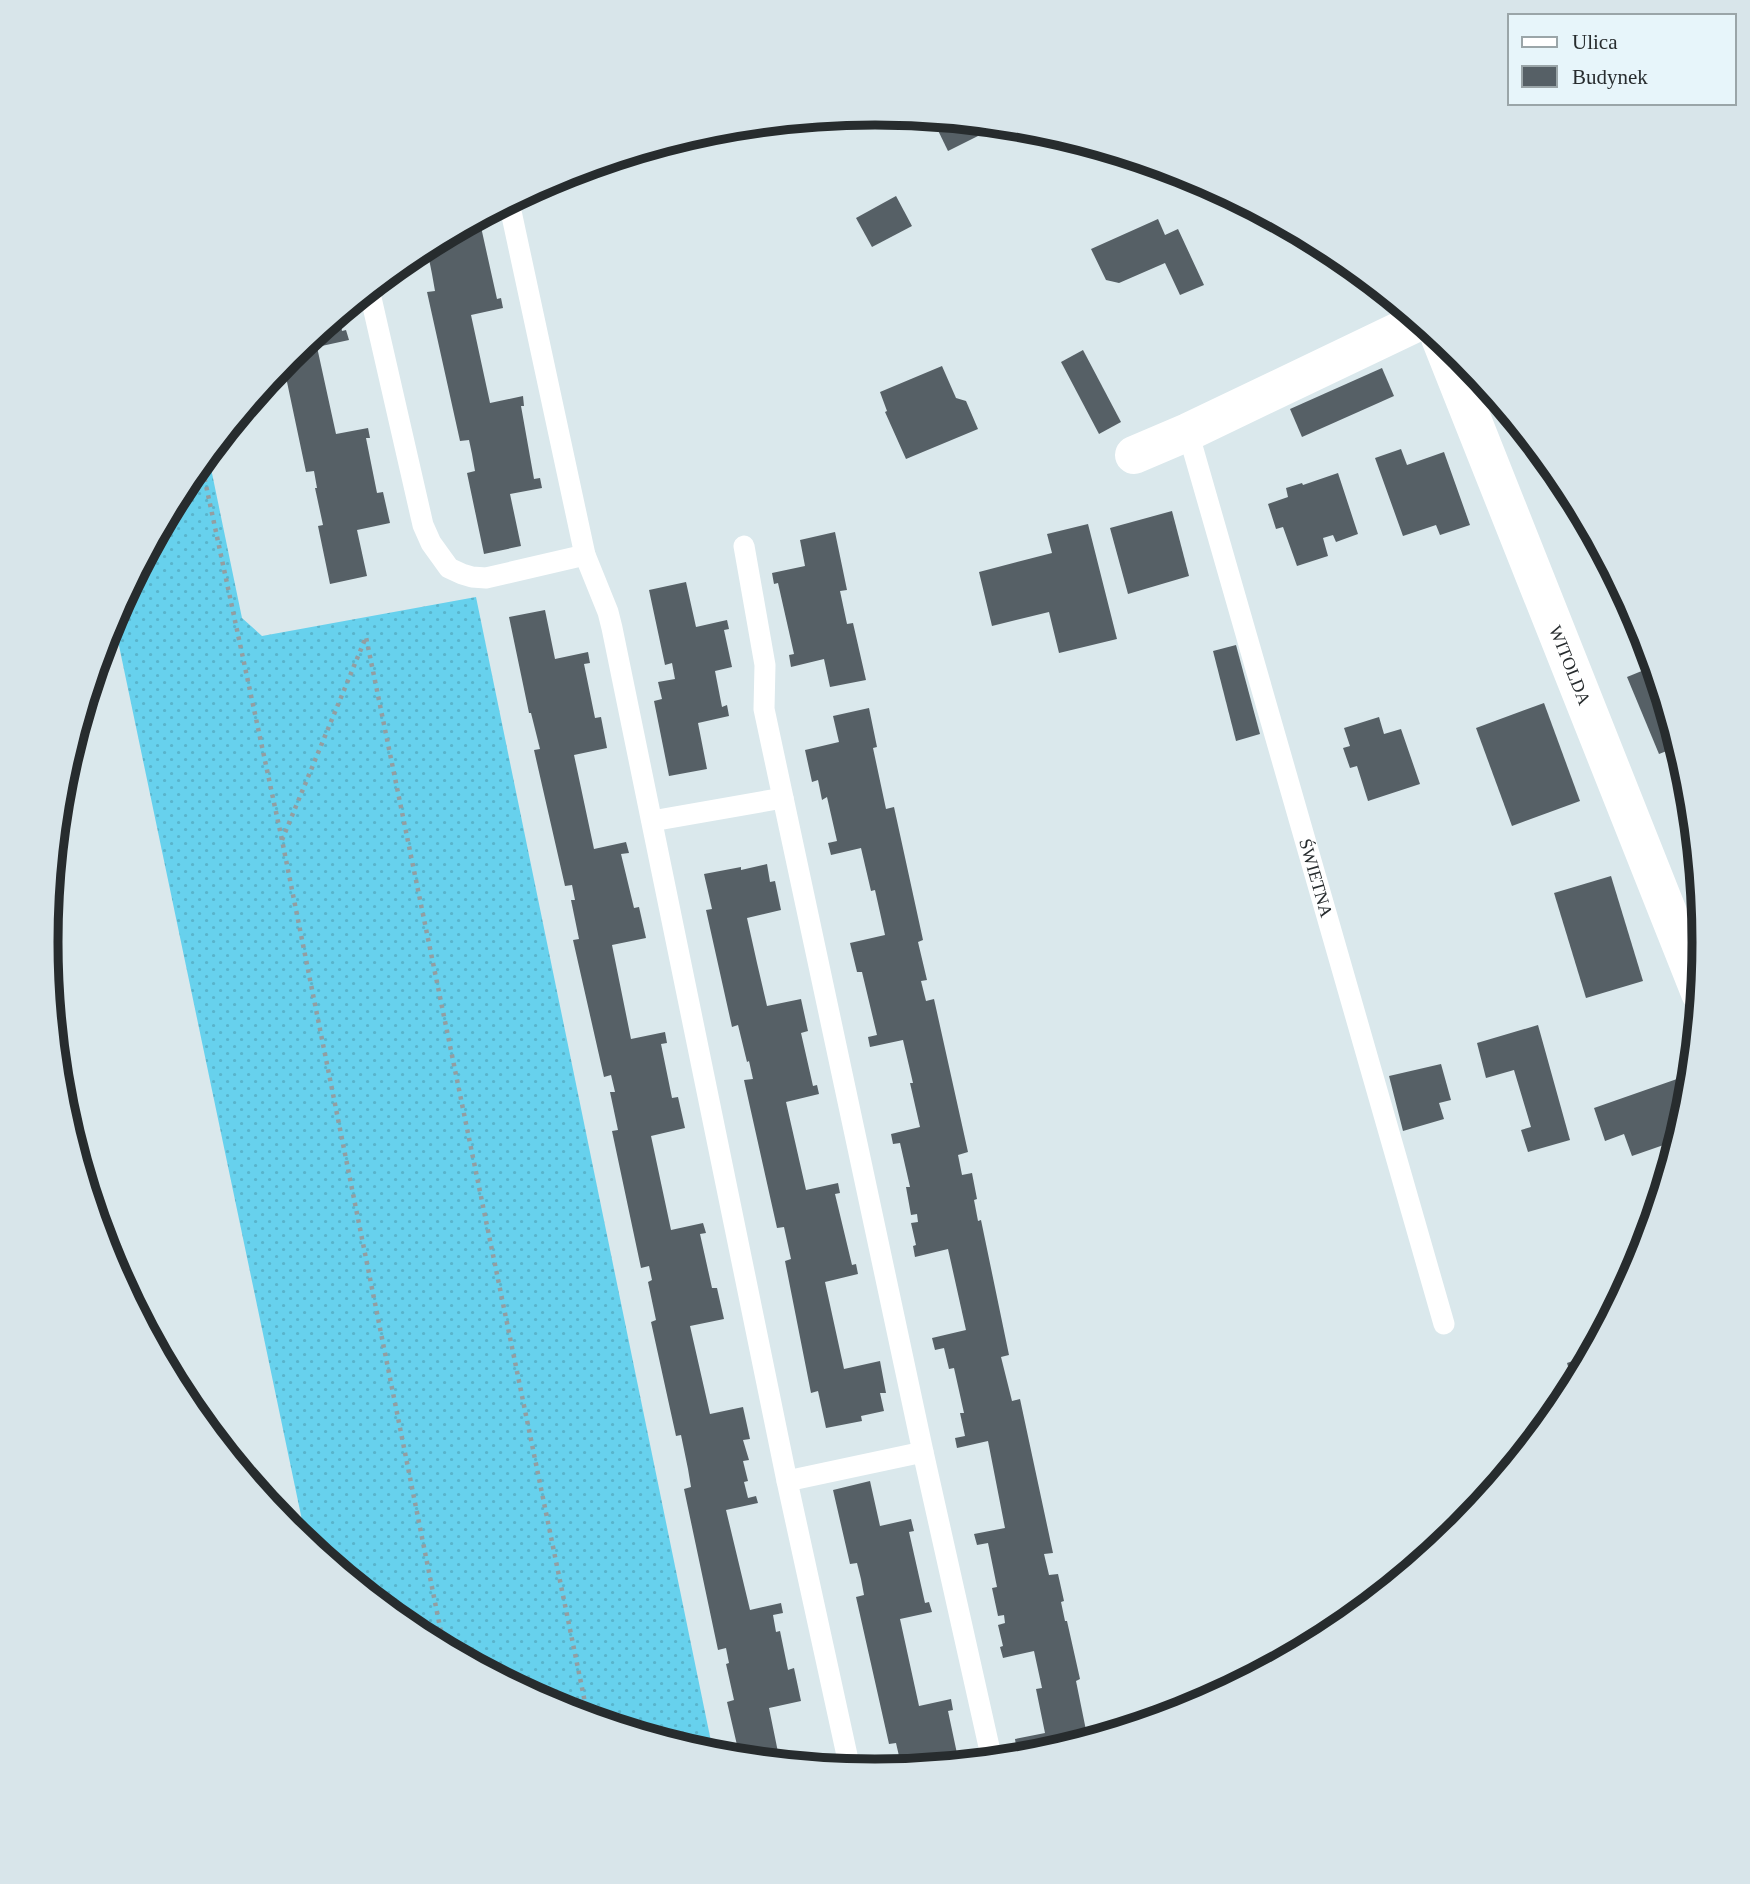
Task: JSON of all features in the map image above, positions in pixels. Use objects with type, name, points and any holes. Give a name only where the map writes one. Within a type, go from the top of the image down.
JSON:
[{"type":"street","points":[[1134,455],[1411,325]]},
{"type":"street","name":"WITOLDA","points":[[1449,360],[1691,971]]},
{"type":"lane","points":[[511,211],[585,555],[612,628],[787,1481],[848,1758]]},
{"type":"lane","points":[[371,299],[423,524],[449,568],[462,574],[486,578],[585,555]]},
{"type":"lane","name":"ŚWIETNA","points":[[1188,432],[1444,1324]]},
{"type":"lane","points":[[744,546],[765,665],[764,709],[990,1751]]},
{"type":"lane","points":[[652,821],[783,797]]},
{"type":"lane","points":[[787,1481],[923,1452]]},
{"type":"path","points":[[204,475],[282,840],[442,1635]]},
{"type":"path","points":[[282,840],[366,637],[586,1706]]},
{"type":"shaded area","points":[[211,467],[242,618],[262,636],[476,597],[711,1743],[612,1716],[562,1697],[466,1650],[377,1590],[303,1526],[117,637],[167,533]]},
{"type":"building","points":[[936,127],[976,131],[978,136],[948,151]]},
{"type":"building","points":[[896,196],[912,226],[872,247],[856,218]]},
{"type":"building","points":[[1158,219],[1165,235],[1178,229],[1204,285],[1180,295],[1165,263],[1119,283],[1106,280],[1091,249]]},
{"type":"building","points":[[485,224],[481,227],[497,299],[501,298],[503,308],[471,315],[490,403],[523,396],[524,406],[521,406],[534,479],[540,478],[542,488],[510,494],[521,546],[484,554],[467,473],[475,471],[469,440],[460,441],[427,292],[435,291],[429,259],[425,260]]},
{"type":"building","points":[[341,324],[349,340],[317,347],[336,434],[368,428],[370,438],[366,438],[377,493],[383,492],[390,523],[357,530],[367,576],[330,584],[318,526],[323,525],[314,471],[306,472],[286,376]]},
{"type":"building","points":[[1083,350],[1121,422],[1099,434],[1061,362]]},
{"type":"building","points":[[942,366],[956,398],[966,401],[978,429],[906,459],[885,412],[887,411],[880,392]]},
{"type":"building","points":[[1382,368],[1394,396],[1302,437],[1290,409]]},
{"type":"building","points":[[1401,449],[1407,465],[1444,452],[1470,525],[1440,535],[1436,525],[1403,536],[1375,458]]},
{"type":"building","points":[[1338,473],[1358,534],[1336,542],[1333,535],[1323,538],[1328,556],[1297,566],[1283,527],[1276,529],[1268,504],[1288,497],[1286,488]]},
{"type":"building","points":[[1172,511],[1189,576],[1128,594],[1110,528]]},
{"type":"building","points":[[1088,524],[1117,639],[1059,653],[1049,612],[992,626],[979,572],[1052,553],[1047,534]]},
{"type":"building","points":[[835,532],[847,590],[840,591],[847,624],[853,623],[866,680],[830,687],[824,659],[791,667],[789,655],[794,654],[778,583],[774,584],[772,573],[805,566],[800,540]]},
{"type":"building","points":[[686,582],[696,627],[727,620],[729,629],[724,630],[732,667],[715,671],[722,707],[727,705],[729,716],[698,723],[707,769],[669,776],[654,701],[662,699],[658,682],[675,679],[672,663],[665,665],[649,590]]},
{"type":"building","points":[[545,610],[555,659],[588,652],[590,663],[584,664],[595,718],[601,717],[607,748],[574,755],[594,849],[626,842],[629,853],[621,854],[634,908],[639,907],[646,938],[612,945],[631,1039],[665,1032],[667,1043],[661,1044],[672,1098],[678,1097],[685,1128],[651,1136],[671,1230],[703,1223],[706,1233],[700,1234],[712,1288],[717,1288],[724,1319],[690,1326],[710,1414],[743,1407],[750,1439],[743,1440],[749,1460],[743,1461],[748,1481],[744,1482],[748,1498],[756,1496],[758,1503],[726,1510],[750,1610],[781,1603],[783,1613],[773,1615],[776,1632],[780,1631],[788,1670],[794,1668],[801,1701],[769,1708],[778,1753],[738,1747],[727,1702],[734,1700],[726,1664],[729,1663],[726,1648],[718,1650],[684,1489],[691,1487],[688,1469],[681,1435],[676,1436],[651,1322],[656,1320],[648,1282],[652,1280],[649,1266],[641,1268],[612,1131],[618,1130],[610,1092],[615,1092],[611,1075],[604,1077],[573,940],[579,939],[571,900],[575,900],[572,885],[565,886],[534,750],[540,749],[529,713],[509,617]]},
{"type":"building","points":[[1236,645],[1260,734],[1236,741],[1213,651]]},
{"type":"building","points":[[1645,670],[1669,750],[1659,754],[1627,677]]},
{"type":"building","points":[[1544,703],[1580,801],[1512,826],[1476,728]]},
{"type":"building","points":[[869,708],[877,747],[873,748],[886,809],[894,807],[923,940],[918,942],[927,980],[921,981],[926,1001],[934,999],[968,1152],[958,1155],[962,1175],[972,1173],[978,1221],[981,1220],[1009,1355],[1001,1357],[1012,1401],[1020,1399],[1053,1553],[1044,1554],[1049,1575],[1058,1574],[1064,1601],[1061,1602],[1080,1679],[1076,1681],[1086,1731],[1034,1744],[1016,1747],[1015,1739],[1045,1733],[1036,1689],[1042,1688],[1034,1651],[1003,1658],[998,1625],[1005,1623],[1004,1615],[998,1616],[992,1588],[997,1587],[988,1543],[977,1545],[974,1534],[1005,1528],[988,1441],[957,1448],[955,1438],[965,1436],[960,1413],[964,1413],[954,1368],[949,1369],[944,1348],[935,1350],[932,1338],[966,1330],[948,1249],[915,1257],[913,1246],[916,1245],[911,1223],[918,1222],[917,1214],[911,1215],[906,1187],[910,1187],[900,1143],[893,1144],[891,1134],[920,1127],[910,1083],[913,1083],[903,1040],[870,1047],[868,1037],[877,1035],[862,972],[857,972],[850,943],[885,935],[875,890],[871,891],[861,848],[831,855],[828,843],[837,841],[827,797],[822,800],[818,780],[812,782],[805,750],[839,742],[833,716]]},
{"type":"building","points":[[1379,717],[1384,734],[1401,729],[1420,784],[1368,801],[1357,766],[1350,768],[1343,748],[1350,746],[1344,728]]},
{"type":"building","points":[[767,864],[770,882],[775,881],[781,910],[747,918],[757,963],[767,1006],[801,999],[808,1031],[801,1033],[813,1086],[817,1085],[819,1094],[786,1102],[806,1190],[838,1183],[840,1193],[835,1194],[852,1265],[856,1264],[858,1274],[825,1282],[844,1369],[880,1361],[886,1393],[880,1393],[884,1411],[861,1416],[862,1421],[826,1428],[818,1391],[811,1393],[785,1261],[791,1259],[784,1227],[777,1228],[744,1080],[753,1079],[749,1061],[747,1062],[738,1025],[732,1027],[706,910],[712,909],[704,874]]},
{"type":"building","points":[[1611,876],[1643,981],[1586,998],[1554,893]]},
{"type":"building","points":[[1538,1025],[1570,1140],[1528,1152],[1521,1130],[1531,1127],[1514,1070],[1486,1078],[1477,1043]]},
{"type":"building","points":[[1441,1064],[1451,1100],[1439,1103],[1444,1119],[1403,1131],[1389,1076]]},
{"type":"building","points":[[1677,1079],[1679,1085],[1677,1101],[1673,1102],[1675,1108],[1666,1144],[1632,1156],[1624,1134],[1605,1141],[1594,1108]]},
{"type":"building","points":[[1578,1359],[1570,1372],[1567,1363]]},
{"type":"building","points":[[870,1481],[880,1526],[911,1519],[914,1531],[909,1532],[925,1603],[929,1602],[932,1612],[900,1619],[919,1706],[951,1699],[953,1710],[948,1711],[957,1755],[900,1759],[896,1743],[889,1744],[856,1597],[864,1595],[861,1579],[857,1563],[850,1564],[833,1490]]}]
